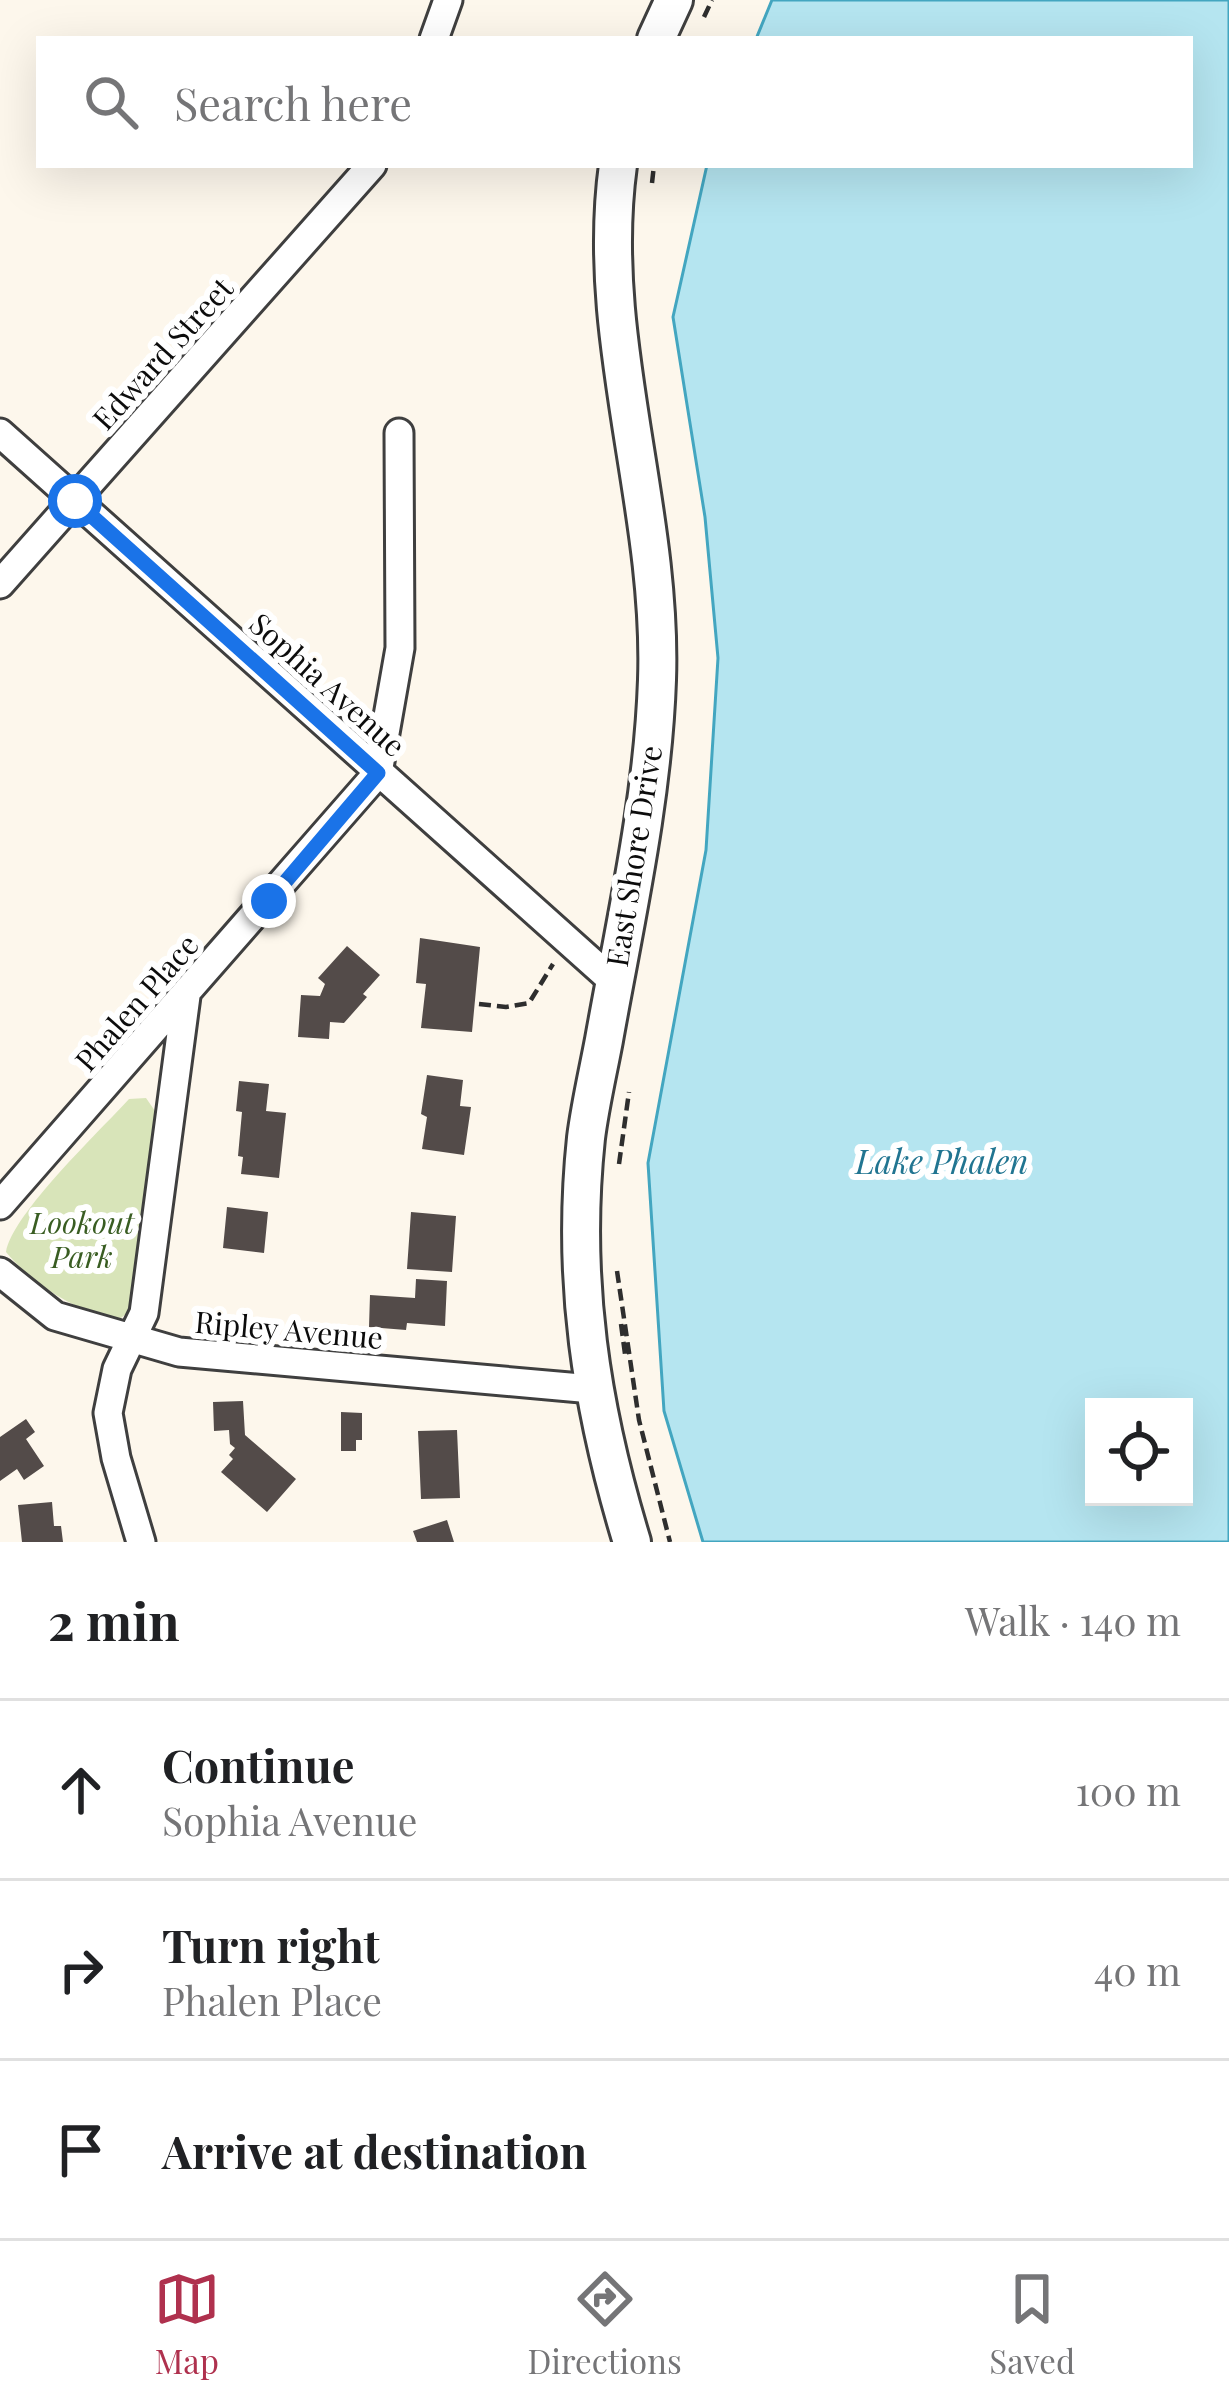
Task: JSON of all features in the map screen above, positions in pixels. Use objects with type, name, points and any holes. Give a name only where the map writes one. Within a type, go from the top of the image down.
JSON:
[{"type":"street","points":[[435,36],[448,0]]},
{"type":"street","points":[[657,36],[674,0]]},
{"type":"street","name":"Edward Street","points":[[0,584],[369,168]]},
{"type":"street","name":"East Shore Drive","points":[[618,168],[613,286],[652,561],[657,682],[642,812],[586,1138],[581,1267],[592,1389],[632,1542]]},
{"type":"street","name":"Sophia Avenue","points":[[0,433],[614,982]]},
{"type":"street","points":[[378,773],[400,648],[398,433]]},
{"type":"street","name":"Phalen Place","points":[[0,1205],[378,773]]},
{"type":"street","points":[[141,1542],[108,1413],[117,1370],[144,1312],[186,996]]},
{"type":"street","name":"Ripley Avenue","points":[[0,1272],[55,1316],[179,1352],[592,1389]]},
{"type":"path","points":[[479,1004],[529,1003],[556,959]]},
{"type":"green space","name":"Lookout Park","points":[[146,1098],[155,1111],[137,1288],[130,1311],[117,1321],[56,1295],[6,1252],[24,1216],[59,1173],[129,1099]]},
{"type":"water","name":"Lake Phalen","points":[[772,0],[1229,0],[1229,1542],[703,1542],[664,1411],[648,1163],[706,850],[718,658],[705,517],[673,317],[706,168],[1193,168],[1193,36],[757,36]]},
{"type":"building","points":[[420,938],[480,947],[472,1032],[421,1028],[426,984],[416,983]]},
{"type":"building","points":[[347,946],[380,975],[344,1023],[330,1022],[329,1039],[298,1037],[301,995],[320,996],[325,984],[318,978]]},
{"type":"building","points":[[427,1075],[463,1080],[460,1106],[471,1107],[464,1155],[422,1149]]},
{"type":"building","points":[[239,1081],[269,1084],[266,1111],[286,1113],[279,1178],[241,1174],[242,1112],[236,1111]]},
{"type":"building","points":[[227,1207],[268,1212],[264,1253],[223,1248]]},
{"type":"building","points":[[411,1212],[456,1216],[452,1272],[407,1269]]},
{"type":"building","points":[[416,1279],[447,1281],[445,1326],[369,1327],[370,1295],[415,1298]]},
{"type":"building","points":[[243,1401],[245,1435],[296,1479],[267,1512],[221,1472],[233,1459],[229,1455],[235,1448],[229,1430],[214,1431],[213,1402]]},
{"type":"building","points":[[341,1412],[362,1413],[362,1440],[356,1440],[356,1451],[341,1451]]},
{"type":"building","points":[[26,1419],[35,1432],[26,1439],[44,1466],[24,1480],[17,1469],[0,1481],[0,1437]]},
{"type":"building","points":[[457,1430],[460,1498],[421,1499],[418,1431]]},
{"type":"building","points":[[52,1502],[54,1526],[61,1526],[63,1542],[22,1542],[18,1505]]},
{"type":"building","points":[[447,1520],[454,1542],[417,1542],[413,1531]]},
{"type":"route","points":[[75,501],[378,773],[269,901]]}]
